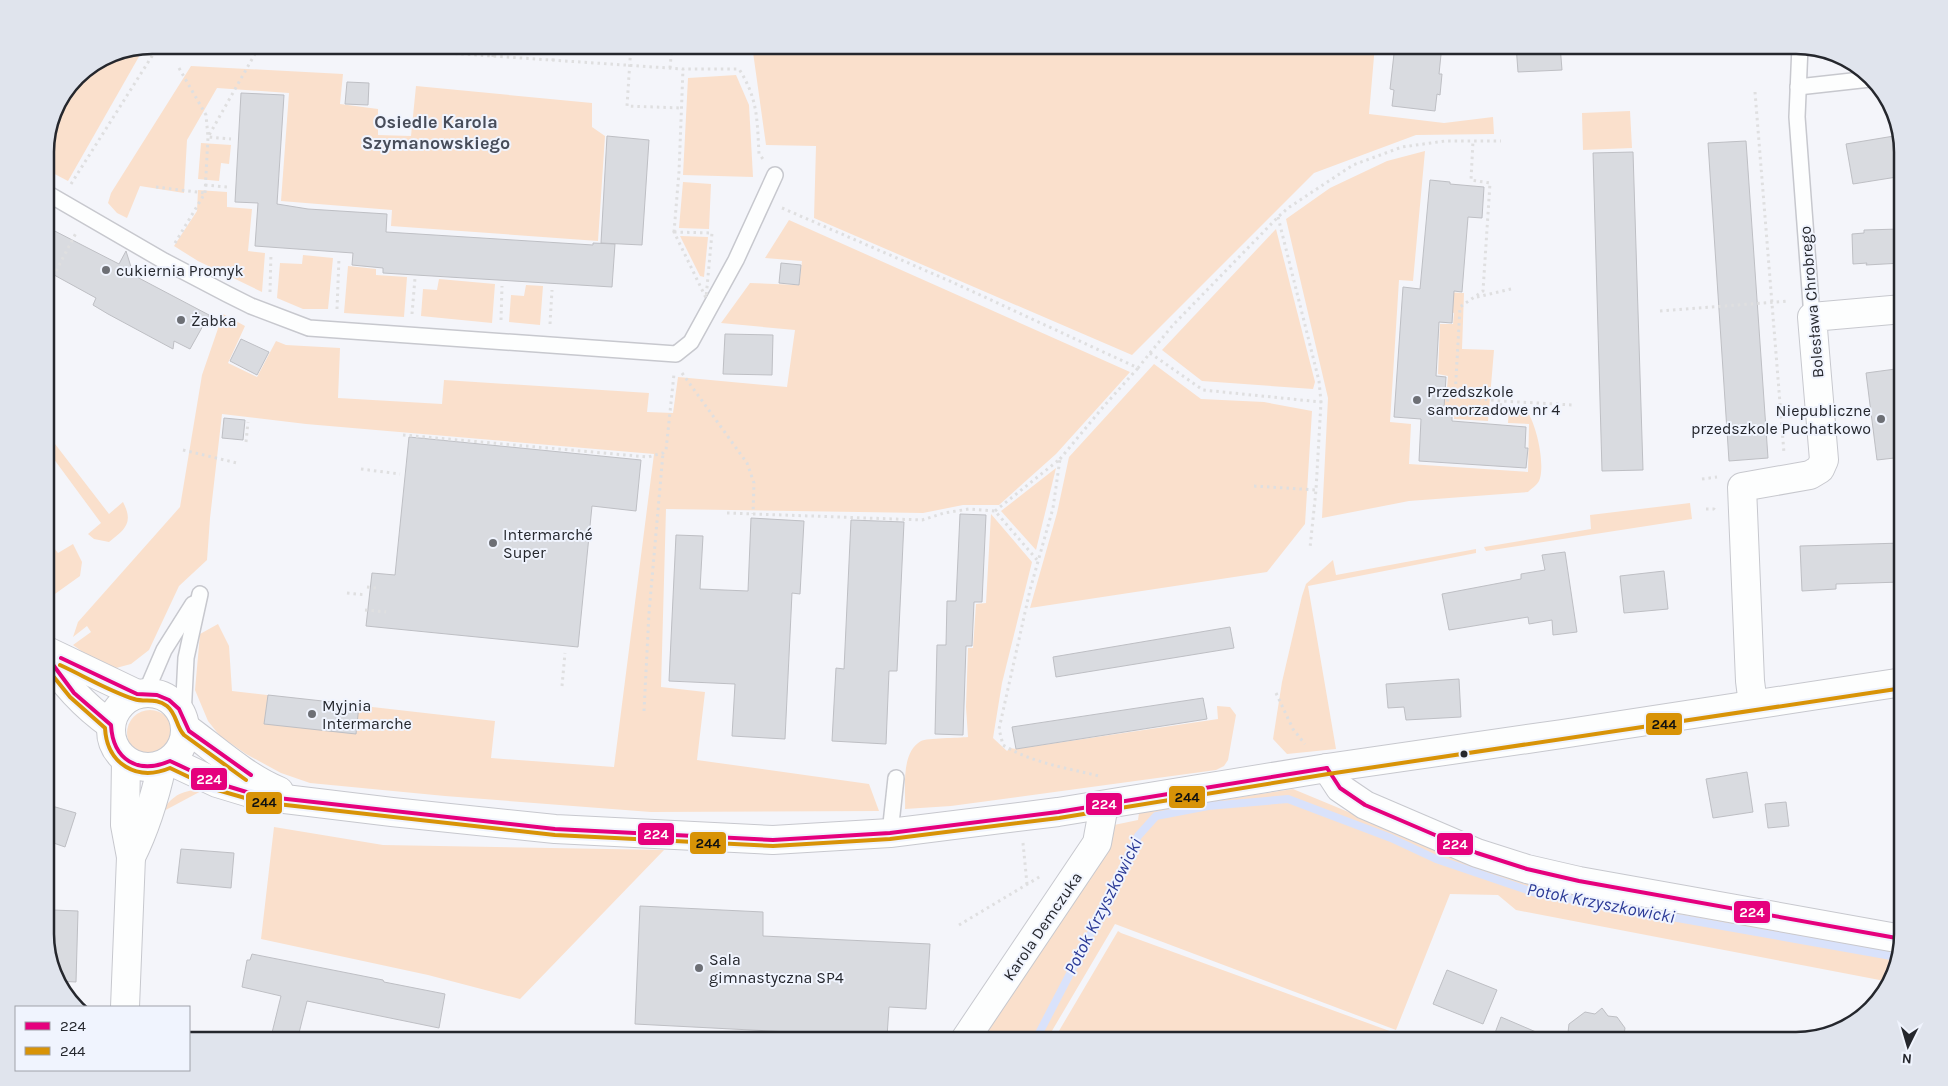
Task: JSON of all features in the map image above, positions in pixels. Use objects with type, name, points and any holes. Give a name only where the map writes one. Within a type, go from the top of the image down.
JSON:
[{"type":"street","points":[[1812,317],[1894,310]]},
{"type":"street","name":"Bolesława Chrobrego","points":[[1754,704],[1750,681],[1742,487],[1810,475],[1820,469],[1824,460],[1812,317]]},
{"type":"street","points":[[54,654],[142,693],[158,694],[168,698],[177,706],[185,722],[229,761],[265,785],[301,800]]},
{"type":"street","points":[[54,669],[94,714],[111,725]]},
{"type":"street","points":[[166,763],[217,783],[260,796],[392,812],[555,828],[773,840],[890,833],[1104,805],[1318,758],[1562,734],[1894,683]]},
{"type":"street","points":[[142,693],[119,706],[111,725],[114,745],[126,761],[143,768],[166,763],[179,752],[184,741],[185,722]]},
{"type":"street","points":[[1318,758],[1340,788],[1365,805],[1477,853],[1527,869],[1579,881],[1894,938]]},
{"type":"street","points":[[124,1006],[131,857],[125,825],[126,761]]},
{"type":"street","points":[[131,857],[141,837],[166,763]]},
{"type":"street","name":"Karola Demczuka","points":[[970,1032],[1097,843],[1104,805]]},
{"type":"lane","name":"Bolesława Chrobrego","points":[[1800,54],[1797,117],[1812,317]]},
{"type":"lane","points":[[1798,87],[1863,80]]},
{"type":"lane","points":[[54,197],[164,261],[250,306],[308,328],[676,354],[692,342],[736,260],[775,174]]},
{"type":"lane","points":[[142,693],[164,650],[200,594],[186,658],[185,722]]},
{"type":"lane","points":[[890,833],[896,778]]},
{"type":"path","points":[[70,187],[154,54]]},
{"type":"path","points":[[208,137],[255,54]]},
{"type":"path","points":[[457,54],[683,69],[739,69],[749,85],[756,107],[760,154],[775,174]]},
{"type":"path","points":[[553,54],[553,61]]},
{"type":"path","points":[[630,54],[627,106],[681,108]]},
{"type":"path","points":[[670,68],[671,54]]},
{"type":"path","points":[[174,245],[205,193],[208,137],[206,115],[179,68]]},
{"type":"path","points":[[674,232],[712,232],[706,298],[674,232],[679,172],[683,69]]},
{"type":"path","points":[[1755,92],[1770,303],[1784,458]]},
{"type":"path","points":[[208,137],[231,139]]},
{"type":"path","points":[[727,513],[922,520],[969,509],[995,511],[1060,459],[1173,325],[1288,208],[1353,165],[1402,147],[1445,141],[1501,141]]},
{"type":"path","points":[[1454,397],[1460,307],[1483,291],[1490,182],[1471,180],[1473,142]]},
{"type":"path","points":[[205,185],[228,187]]},
{"type":"path","points":[[156,187],[205,193]]},
{"type":"path","points":[[764,200],[952,282],[1138,368]]},
{"type":"path","points":[[56,271],[86,215]]},
{"type":"path","points":[[1278,217],[1319,381],[1321,402],[1316,490],[1310,548]]},
{"type":"path","points":[[270,298],[271,253]]},
{"type":"path","points":[[336,315],[339,258]]},
{"type":"path","points":[[412,322],[415,278]]},
{"type":"path","points":[[501,328],[502,286]]},
{"type":"path","points":[[1474,297],[1511,289]]},
{"type":"path","points":[[550,332],[552,290]]},
{"type":"path","points":[[1660,311],[1784,302]]},
{"type":"path","points":[[676,354],[682,374],[747,463],[753,475],[754,514]]},
{"type":"path","points":[[1150,354],[1203,390],[1321,402]]},
{"type":"path","points":[[644,711],[649,613],[663,453],[666,450],[674,374],[682,374]]},
{"type":"path","points":[[1433,394],[1501,401],[1573,405]]},
{"type":"path","points":[[1447,408],[1448,396]]},
{"type":"path","points":[[1500,412],[1501,401]]},
{"type":"path","points":[[246,442],[248,422]]},
{"type":"path","points":[[403,435],[648,457],[663,453]]},
{"type":"path","points":[[183,450],[237,463]]},
{"type":"path","points":[[1060,459],[1053,508],[1030,590],[999,729],[1003,745],[1016,753],[1104,777]]},
{"type":"path","points":[[361,469],[400,474]]},
{"type":"path","points":[[1254,486],[1316,490]]},
{"type":"path","points":[[995,511],[1039,562]]},
{"type":"path","points":[[367,587],[376,588]]},
{"type":"path","points":[[347,593],[366,595]]},
{"type":"path","points":[[365,610],[386,612]]},
{"type":"path","points":[[562,686],[565,653]]},
{"type":"path","points":[[1276,693],[1293,729],[1318,758]]},
{"type":"path","points":[[1023,840],[1027,884]]},
{"type":"shaded area","points":[[753,54],[1374,54],[1369,114],[1444,123],[1493,117],[1494,134],[1416,135],[1314,173],[1132,355],[814,218],[816,146],[766,145]]},
{"type":"shaded area","points":[[140,55],[68,181],[54,174],[54,145],[61,114],[70,97],[82,82],[97,70],[114,61]]},
{"type":"shaded area","points":[[191,66],[343,74],[340,104],[378,109],[378,135],[411,136],[416,86],[592,103],[592,127],[605,136],[598,241],[391,226],[392,210],[281,201],[289,93],[217,88],[187,140],[184,193],[140,186],[127,218],[117,213],[108,203],[111,193]]},
{"type":"shaded area","points":[[736,75],[749,105],[753,177],[683,175],[688,78]]},
{"type":"shaded area","points":[[1630,111],[1632,148],[1583,150],[1582,113]]},
{"type":"shaded area","points":[[201,143],[231,145],[229,164],[221,163],[219,181],[198,179]]},
{"type":"shaded area","points":[[1425,151],[1413,281],[1399,280],[1390,422],[1411,424],[1409,464],[1528,472],[1529,424],[1508,423],[1509,408],[1525,409],[1533,423],[1539,444],[1541,474],[1539,481],[1528,492],[1409,501],[1322,518],[1328,398],[1286,219],[1330,188],[1387,161]]},
{"type":"shaded area","points":[[683,182],[711,184],[709,229],[679,228]]},
{"type":"shaded area","points":[[198,190],[227,192],[227,207],[252,209],[248,251],[265,253],[262,292],[198,261],[174,246],[197,211]]},
{"type":"shaded area","points":[[789,220],[1130,372],[1056,454],[999,505],[963,505],[923,513],[666,509],[661,687],[705,692],[697,760],[869,784],[879,811],[651,812],[445,796],[310,783],[281,773],[246,754],[220,736],[208,721],[195,690],[200,634],[218,624],[229,646],[232,691],[495,721],[491,758],[614,767],[654,454],[306,424],[222,414],[207,560],[179,586],[149,650],[131,664],[116,668],[101,665],[73,645],[91,632],[87,626],[73,637],[78,622],[180,507],[202,375],[223,314],[245,326],[228,363],[257,377],[276,341],[286,345],[340,348],[338,398],[442,404],[444,380],[649,393],[647,412],[673,413],[678,377],[787,387],[795,330],[721,323],[750,283],[799,285],[802,261],[765,258]]},
{"type":"shaded area","points":[[1276,229],[1315,382],[1313,389],[1202,381],[1162,350]]},
{"type":"shaded area","points":[[680,236],[708,237],[704,277],[700,276]]},
{"type":"shaded area","points":[[303,255],[333,258],[328,309],[303,309],[277,298],[280,263],[302,264]]},
{"type":"shaded area","points":[[348,266],[376,269],[376,275],[407,277],[404,317],[344,313]]},
{"type":"shaded area","points":[[439,279],[495,284],[492,323],[421,316],[423,289],[437,290]]},
{"type":"shaded area","points":[[526,285],[543,286],[540,325],[509,322],[511,295],[524,296]]},
{"type":"shaded area","points":[[1443,292],[1464,293],[1462,349],[1494,350],[1488,421],[1454,419],[1455,408],[1441,407],[1434,388],[1447,389],[1448,376],[1438,374],[1440,324],[1453,324],[1454,313],[1442,311]]},
{"type":"shaded area","points":[[1154,364],[1201,399],[1264,402],[1312,411],[1305,524],[1267,572],[1030,608],[1057,513],[1069,457]]},
{"type":"shaded area","points":[[54,443],[109,514],[123,502],[128,520],[123,529],[109,542],[94,539],[88,534],[101,523],[54,459]]},
{"type":"shaded area","points":[[1056,468],[1036,550],[1001,511]]},
{"type":"shaded area","points":[[1690,503],[1692,519],[1486,551],[1484,547],[1591,529],[1590,515]]},
{"type":"shaded area","points":[[991,514],[1032,562],[1002,683],[993,738],[1007,751],[1010,748],[1016,749],[1218,719],[1217,706],[1230,707],[1236,715],[1228,760],[1224,766],[1216,770],[951,806],[905,809],[907,763],[914,747],[924,740],[968,737],[966,707],[968,648],[973,648],[976,604],[986,603]]},
{"type":"shaded area","points":[[73,544],[82,562],[80,576],[54,595],[54,548],[58,553]]},
{"type":"shaded area","points":[[1476,549],[1476,553],[1308,586],[1336,749],[1287,754],[1273,739],[1282,682],[1306,584],[1333,560],[1336,575]]},
{"type":"shaded area","points":[[145,710],[155,710],[169,720],[173,733],[169,746],[163,752],[155,756],[145,756],[131,746],[127,738],[127,728],[137,714]]},
{"type":"shaded area","points":[[205,789],[160,813],[179,794]]},
{"type":"shaded area","points":[[1293,789],[1505,877],[1590,899],[1893,950],[1891,960],[1882,981],[1516,910],[1498,895],[1450,894],[1396,1030],[1115,924],[1051,1032],[979,1032],[1114,825],[1138,820],[1139,813]]},
{"type":"shaded area","points":[[274,827],[383,845],[664,850],[520,999],[428,975],[261,939]]},
{"type":"shaded area","points":[[1118,931],[1392,1032],[1058,1032]]},
{"type":"building","points":[[1394,54],[1441,54],[1439,74],[1442,74],[1440,95],[1437,94],[1435,111],[1392,106],[1394,90],[1390,89]]},
{"type":"building","points":[[1517,54],[1561,54],[1562,70],[1518,72]]},
{"type":"building","points":[[347,82],[369,83],[368,105],[345,104]]},
{"type":"building","points":[[241,93],[284,95],[277,204],[308,209],[387,214],[386,232],[593,245],[593,243],[615,244],[612,287],[383,273],[383,268],[352,265],[353,253],[255,246],[258,203],[235,202]]},
{"type":"building","points":[[607,136],[649,140],[642,245],[601,243]]},
{"type":"building","points":[[1893,136],[1894,177],[1853,184],[1846,144]]},
{"type":"building","points":[[1746,141],[1768,458],[1729,461],[1708,143]]},
{"type":"building","points":[[1633,152],[1643,470],[1602,471],[1593,153]]},
{"type":"building","points":[[1430,180],[1484,187],[1482,218],[1468,217],[1462,292],[1454,291],[1452,323],[1439,322],[1436,376],[1446,377],[1444,408],[1452,409],[1452,421],[1526,427],[1525,448],[1528,448],[1526,468],[1419,461],[1421,419],[1394,417],[1403,287],[1420,289]]},
{"type":"building","points":[[1894,229],[1894,263],[1853,264],[1852,234],[1864,233],[1864,230]]},
{"type":"building","points":[[54,231],[119,264],[126,251],[132,270],[137,273],[135,276],[209,315],[190,349],[174,341],[173,349],[93,305],[96,298],[54,275]]},
{"type":"building","points":[[781,263],[801,265],[799,285],[779,283]]},
{"type":"building","points":[[725,334],[773,335],[772,375],[723,374]]},
{"type":"building","points":[[241,339],[269,352],[257,375],[230,361]]},
{"type":"building","points":[[1894,369],[1894,458],[1877,460],[1866,373]]},
{"type":"building","points":[[224,418],[245,420],[243,440],[222,438]]},
{"type":"building","name":"Intermarché Super","points":[[409,437],[641,460],[636,511],[592,506],[578,647],[366,626],[372,573],[395,575]]},
{"type":"building","points":[[960,514],[986,515],[982,602],[974,602],[972,646],[966,646],[963,735],[935,734],[937,645],[946,645],[947,601],[956,601]]},
{"type":"building","points":[[751,518],[804,521],[800,594],[792,593],[785,739],[732,736],[735,684],[669,681],[676,535],[703,536],[700,589],[748,591]]},
{"type":"building","points":[[851,520],[904,522],[897,671],[889,671],[886,744],[832,741],[836,668],[844,669]]},
{"type":"building","points":[[1894,543],[1894,582],[1836,584],[1836,589],[1802,591],[1800,546]]},
{"type":"building","points":[[1565,552],[1577,632],[1553,635],[1552,620],[1529,624],[1528,617],[1449,630],[1442,594],[1521,579],[1521,574],[1545,570],[1542,555]]},
{"type":"building","points":[[1664,571],[1668,609],[1624,613],[1620,576]]},
{"type":"building","points":[[1230,627],[1234,648],[1056,677],[1053,657]]},
{"type":"building","points":[[1459,679],[1461,717],[1406,720],[1404,707],[1388,708],[1386,684]]},
{"type":"building","name":"Myjnia Intermarche","points":[[268,695],[359,705],[356,734],[264,724]]},
{"type":"building","points":[[1203,698],[1207,719],[1016,749],[1012,727]]},
{"type":"building","points":[[1747,772],[1753,812],[1713,818],[1706,779]]},
{"type":"building","points":[[1786,802],[1789,826],[1768,828],[1765,804]]},
{"type":"building","points":[[54,807],[76,813],[65,847],[54,843]]},
{"type":"building","points":[[181,849],[234,853],[231,888],[177,883]]},
{"type":"building","points":[[640,906],[763,912],[763,936],[930,944],[926,1009],[889,1007],[887,1032],[790,1032],[635,1024]]},
{"type":"building","points":[[54,910],[78,911],[76,982],[66,981],[57,960],[54,941]]},
{"type":"building","points":[[252,954],[445,994],[439,1028],[307,1001],[299,1032],[272,1032],[281,996],[242,987],[247,960],[250,960]]},
{"type":"building","points":[[1447,970],[1497,990],[1483,1024],[1433,1004]]},
{"type":"building","points":[[1602,1008],[1608,1016],[1617,1017],[1625,1028],[1624,1032],[1568,1032],[1569,1024],[1585,1012],[1595,1014]]},
{"type":"building","points":[[1501,1017],[1536,1032],[1495,1032]]},
{"type":"waterway","name":"Potok Krzyszkowicki","points":[[1040,1032],[1101,914],[1138,836],[1156,816],[1208,806],[1288,799],[1391,838],[1436,859],[1536,893],[1892,956]]},
{"type":"transit line","name":"224","points":[[61,658],[137,694],[157,695],[169,700],[179,709],[189,731],[251,775]]},
{"type":"transit line","name":"244","points":[[60,665],[125,696],[138,700],[163,703],[173,713],[184,735],[246,780]]},
{"type":"transit line","name":"224","points":[[54,666],[74,693],[111,725],[113,737],[122,755],[138,765],[158,765],[170,761],[217,783],[260,796],[555,829],[773,840],[890,833],[1058,812],[1327,768]]},
{"type":"transit line","name":"244","points":[[54,677],[70,697],[105,728],[111,751],[126,767],[146,773],[170,768],[214,789],[259,802],[555,835],[773,846],[890,839],[1059,818],[1328,774],[1894,689]]},
{"type":"transit line","name":"224","points":[[1327,768],[1340,788],[1365,805],[1477,853],[1527,869],[1579,881],[1894,938]]},
{"type":"place","name":"cukiernia Promyk","points":[[106,270]]},
{"type":"place","name":"Żabka","points":[[181,320]]},
{"type":"place","name":"Przedszkole samorzadowe nr 4","points":[[1417,400]]},
{"type":"place","name":"Niepubliczne przedszkole Puchatkowo","points":[[1881,419]]},
{"type":"place","name":"Intermarché Super","points":[[493,543]]},
{"type":"place","name":"Myjnia Intermarche","points":[[312,714]]},
{"type":"place","name":"Sala gimnastyczna SP4","points":[[699,968]]},
{"type":"district","name":"Osiedle Karola Szymanowskiego","points":[[436,132]]}]
